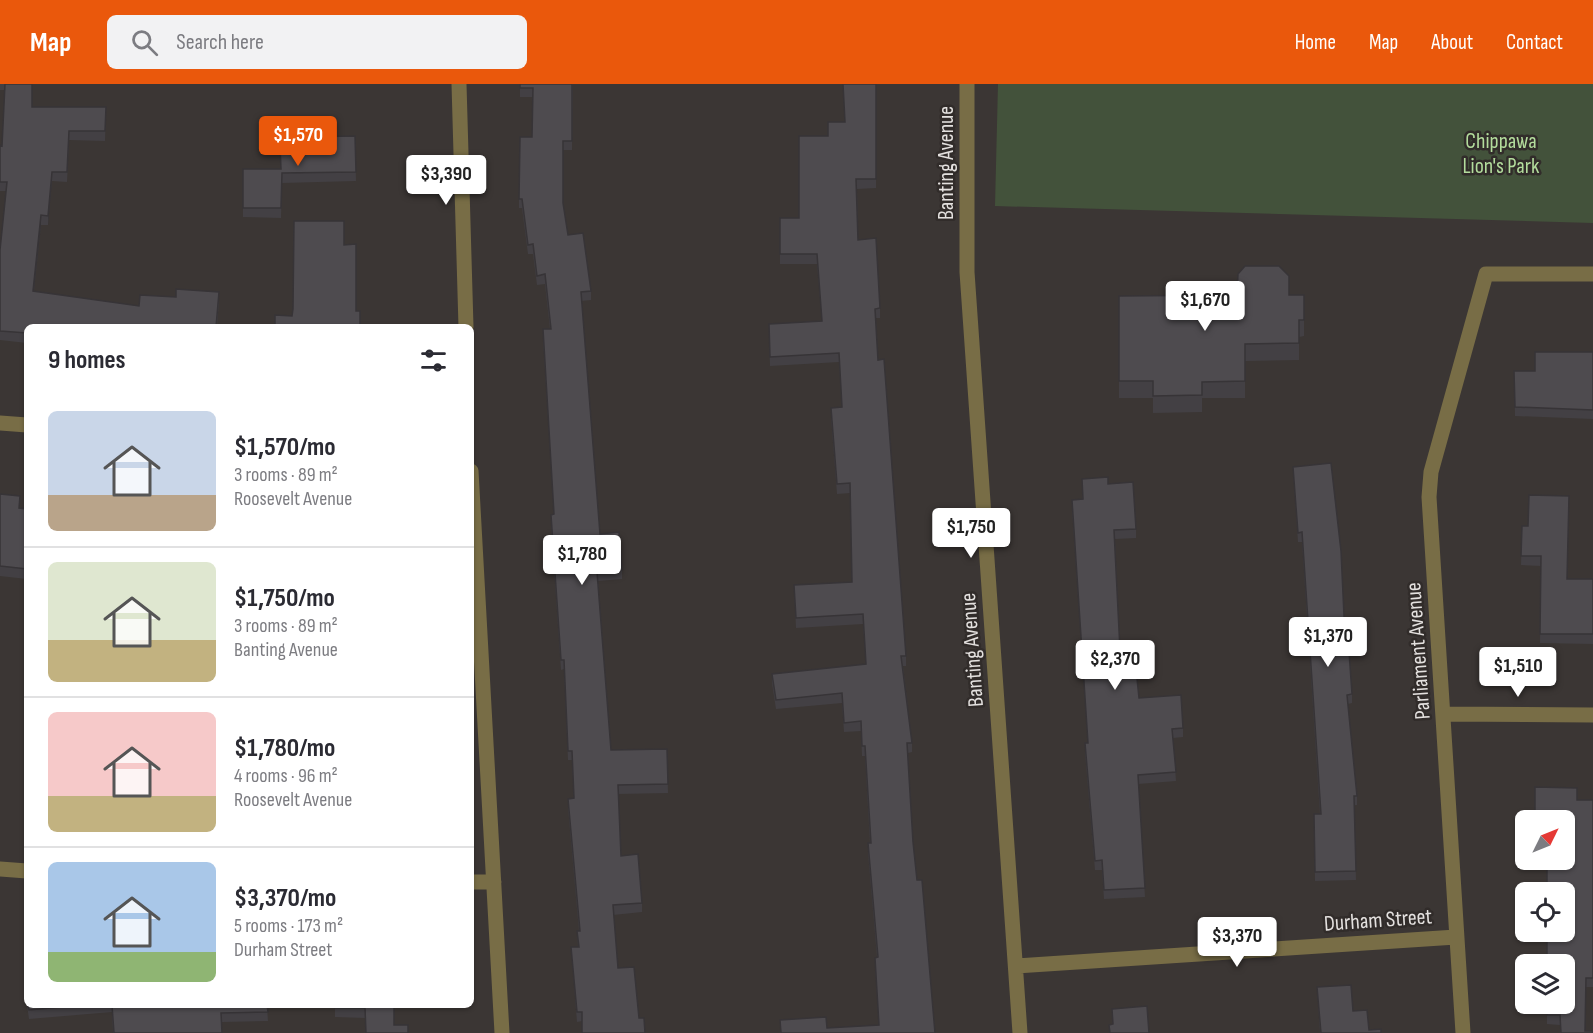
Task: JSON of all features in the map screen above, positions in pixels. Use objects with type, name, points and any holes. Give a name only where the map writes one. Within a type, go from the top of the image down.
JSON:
[{"type":"street","points":[[459,84],[466,324]]},
{"type":"street","name":"Banting Avenue","points":[[967,84],[967,272],[1020,1033]]},
{"type":"street","name":"Parliament Avenue","points":[[1463,1033],[1429,498],[1431,472],[1486,274],[1593,274]]},
{"type":"street","points":[[0,423],[24,425]]},
{"type":"street","points":[[474,525],[502,1033]]},
{"type":"street","points":[[1443,714],[1593,715]]},
{"type":"street","points":[[0,869],[24,872]]},
{"type":"street","points":[[474,882],[494,882]]},
{"type":"street","name":"Durham Street","points":[[1016,966],[1456,937]]},
{"type":"green space","name":"Chippawa Lion's Park","points":[[998,84],[1593,84],[1593,223],[995,206]]},
{"type":"building","points":[[5,84],[32,84],[32,107],[106,107],[105,131],[69,131],[67,172],[52,172],[48,216],[41,215],[33,291],[139,306],[140,295],[176,297],[176,289],[219,292],[216,324],[24,324],[24,333],[0,331],[0,250],[7,182],[0,182],[0,145],[2,146]]},
{"type":"building","points":[[520,84],[572,84],[572,141],[563,141],[563,203],[568,235],[583,233],[591,291],[581,292],[600,534],[619,532],[622,570],[597,572],[611,750],[667,749],[668,784],[618,785],[621,856],[638,854],[642,903],[613,905],[618,968],[634,967],[639,1018],[644,1018],[645,1033],[582,1033],[582,1012],[577,1012],[571,947],[579,947],[577,931],[580,931],[568,799],[574,798],[572,751],[568,751],[564,660],[561,660],[551,515],[554,514],[543,329],[551,329],[545,274],[537,276],[533,244],[528,245],[522,199],[519,199],[520,137],[532,137],[533,88],[520,88]]},
{"type":"building","points":[[843,84],[876,84],[876,179],[856,179],[858,240],[876,238],[880,308],[875,309],[878,360],[884,359],[906,656],[901,656],[912,743],[907,743],[913,842],[917,880],[922,880],[935,1033],[781,1033],[780,1020],[826,1017],[827,1028],[879,1025],[875,958],[878,957],[868,843],[871,843],[865,746],[862,746],[861,721],[844,723],[842,693],[776,700],[772,674],[866,664],[863,614],[796,618],[794,585],[852,582],[850,483],[837,484],[831,408],[842,407],[839,353],[770,357],[769,324],[822,321],[817,254],[780,254],[780,218],[799,218],[799,136],[828,136],[828,122],[845,122]]},
{"type":"building","points":[[355,136],[356,172],[282,173],[281,208],[243,208],[243,169],[281,169],[280,145],[296,145],[296,137]]},
{"type":"building","points":[[294,221],[344,221],[344,245],[356,244],[356,311],[360,311],[360,324],[275,324],[275,315],[292,316]]},
{"type":"building","points":[[1245,266],[1279,266],[1289,276],[1289,295],[1304,295],[1304,320],[1299,320],[1299,343],[1245,344],[1245,381],[1202,382],[1202,395],[1153,396],[1153,381],[1119,381],[1119,296],[1237,295],[1238,274]]},
{"type":"building","points":[[1535,352],[1593,352],[1593,410],[1515,407],[1514,371],[1535,371]]},
{"type":"building","points":[[1331,463],[1341,551],[1345,637],[1348,637],[1352,694],[1347,695],[1357,796],[1354,796],[1356,871],[1315,872],[1314,814],[1321,814],[1302,532],[1298,533],[1293,467]]},
{"type":"building","points":[[1108,477],[1108,484],[1133,482],[1136,529],[1114,530],[1120,650],[1134,649],[1139,698],[1181,695],[1183,728],[1172,729],[1176,772],[1138,775],[1145,888],[1104,890],[1102,860],[1095,861],[1085,743],[1088,743],[1072,500],[1083,499],[1082,479]]},
{"type":"building","points":[[0,494],[20,496],[19,508],[24,509],[24,569],[0,566]]},
{"type":"building","points":[[1529,495],[1569,496],[1567,579],[1593,579],[1593,634],[1540,634],[1541,556],[1521,556],[1522,526],[1528,526]]},
{"type":"building","points":[[1535,787],[1577,788],[1577,800],[1593,800],[1593,978],[1586,978],[1585,1031],[1593,1031],[1593,1033],[1561,1033],[1560,1015],[1547,1015],[1575,1014],[1575,954],[1547,954],[1547,942],[1575,942],[1575,882],[1547,882],[1547,870],[1575,870],[1575,810],[1535,810]]},
{"type":"building","points":[[1351,985],[1353,1011],[1367,1010],[1369,1030],[1381,1029],[1381,1033],[1321,1033],[1317,987]]},
{"type":"building","points":[[1147,1006],[1149,1033],[1110,1033],[1109,1025],[1113,1024],[1112,1009]]},
{"type":"building","points":[[112,1008],[267,1008],[268,1012],[221,1013],[222,1033],[114,1033]]},
{"type":"building","points":[[365,1008],[394,1008],[394,1025],[408,1025],[408,1033],[366,1033]]}]
